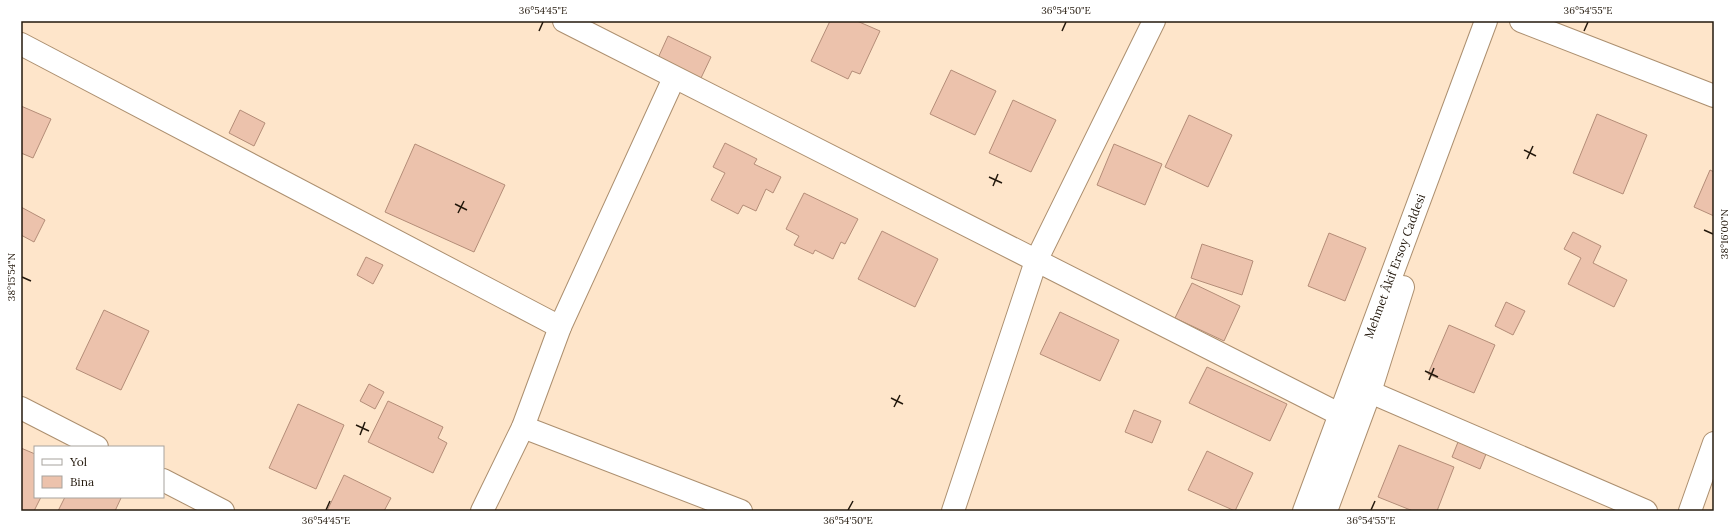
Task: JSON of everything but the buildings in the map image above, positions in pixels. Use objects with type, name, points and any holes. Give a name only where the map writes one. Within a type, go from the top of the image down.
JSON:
[{"type":"street","points":[[564,21],[674,78],[1341,414]]},
{"type":"street","points":[[953,511],[1036,261],[1154,21]]},
{"type":"street","name":"Mehmet Âkif Ersoy Caddesi","points":[[1326,511],[1370,392],[1486,21]]},
{"type":"street","name":"Mehmet Âkif Ersoy Caddesi","points":[[1304,511],[1486,21]]},
{"type":"street","points":[[1521,21],[1714,96]]},
{"type":"street","points":[[21,44],[560,327]]},
{"type":"street","points":[[482,511],[524,427],[560,327],[674,78]]},
{"type":"street","points":[[1370,392],[1646,511]]},
{"type":"street","points":[[21,408],[95,446]]},
{"type":"street","points":[[524,427],[741,511]]},
{"type":"street","points":[[1690,511],[1714,443]]},
{"type":"street","points":[[164,481],[223,511]]}]
